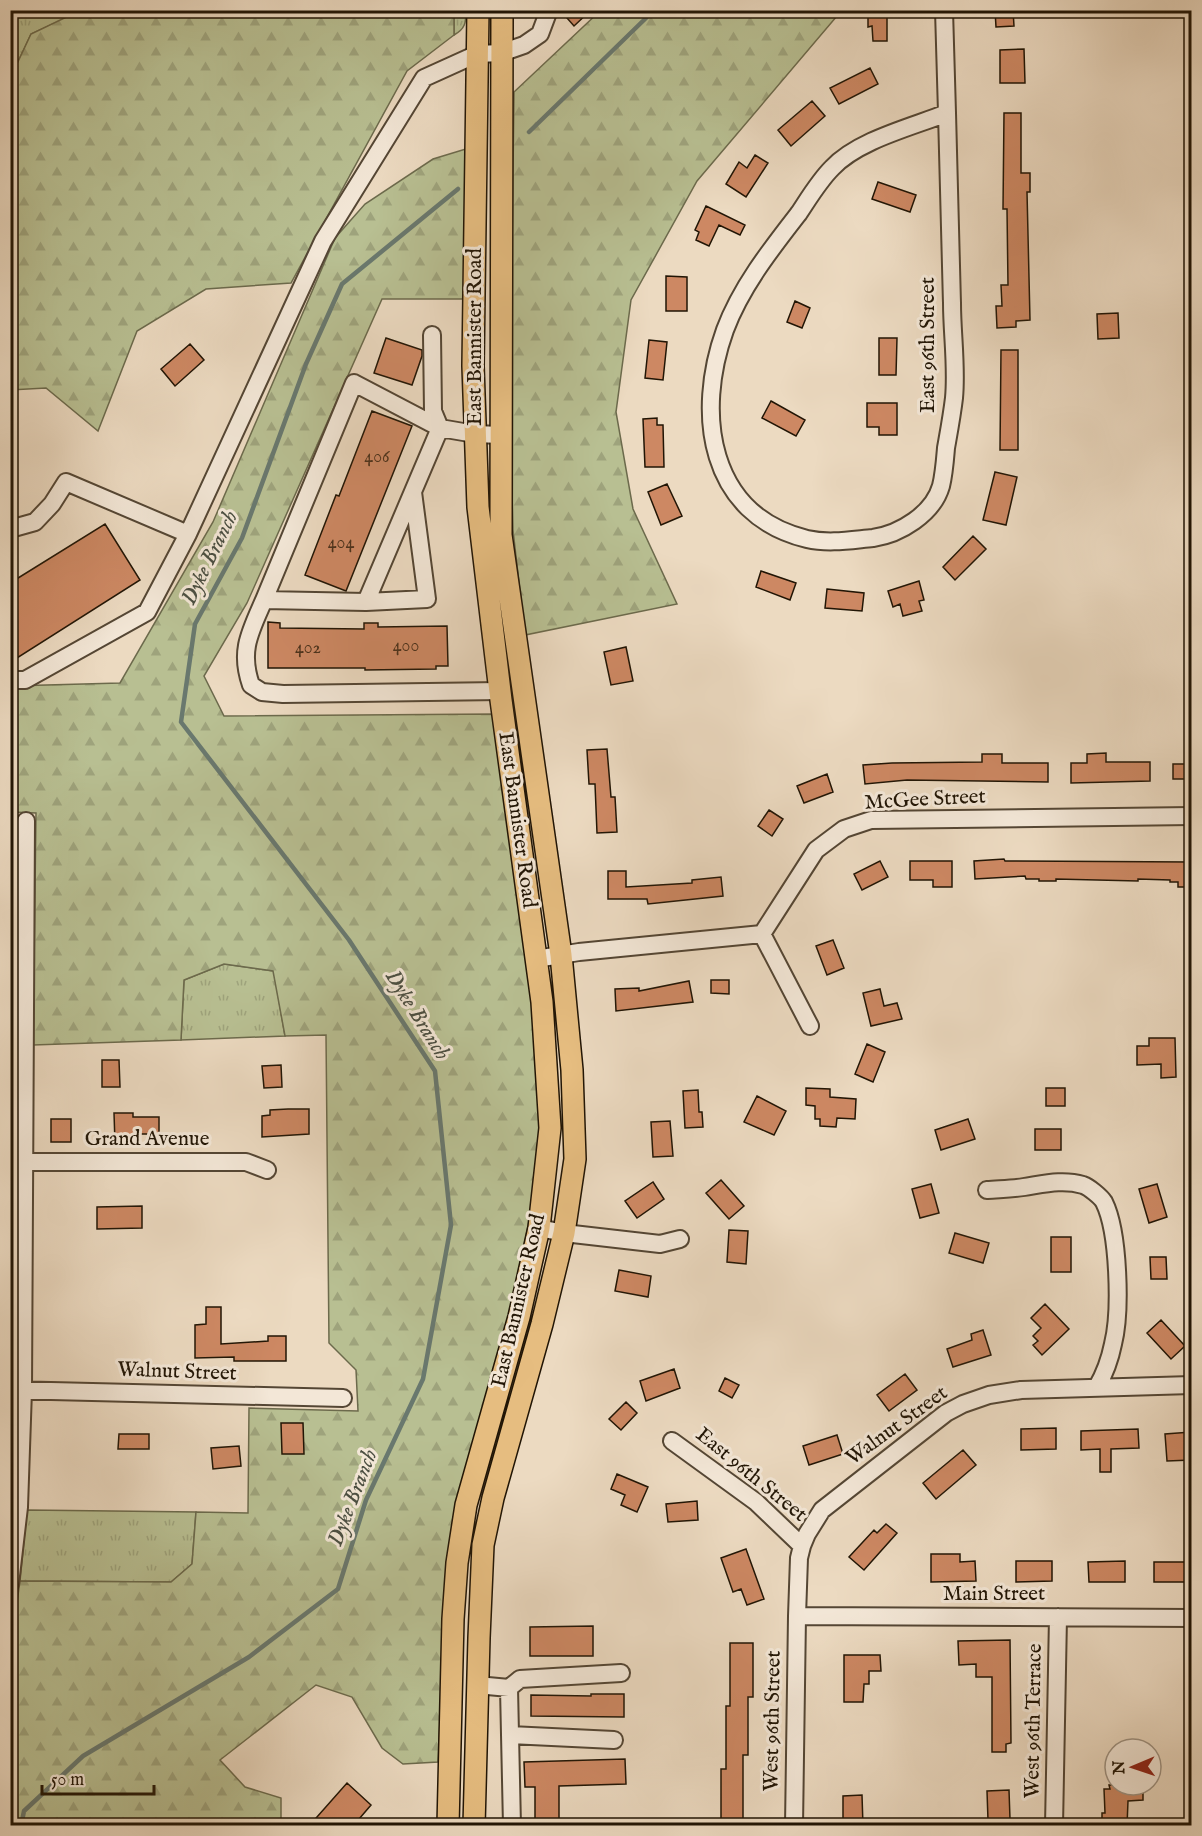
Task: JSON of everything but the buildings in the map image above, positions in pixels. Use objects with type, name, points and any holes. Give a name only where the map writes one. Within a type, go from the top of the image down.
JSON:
[{"type":"main road","name":"East Bannister Road","points":[[448,1826],[453,1620],[457,1563],[466,1505],[519,1317],[539,1228],[550,1128],[542,1002],[478,507],[472,366],[478,10]]},
{"type":"main road","name":"East Bannister Road","points":[[474,1826],[483,1545],[493,1498],[542,1324],[564,1233],[575,1159],[572,1070],[561,955],[501,535],[502,10]]},
{"type":"street","points":[[538,10],[540,34]]},
{"type":"street","points":[[10,680],[25,680],[147,612],[188,534],[323,241],[424,78],[477,54],[501,53],[524,45],[540,34],[549,10]]},
{"type":"street","name":"East 96th Street","points":[[944,10],[947,113],[954,396],[941,488],[917,520],[886,536],[835,542],[809,540],[790,534],[761,519],[742,501],[726,480],[716,456],[710,430],[710,398],[715,363],[725,328],[754,273],[832,167],[874,141],[947,113]]},
{"type":"street","points":[[366,602],[440,428],[433,411],[432,335]]},
{"type":"street","points":[[500,691],[283,694],[262,692],[251,685],[246,670],[245,654],[248,636],[354,383],[440,428],[475,434],[501,435]]},
{"type":"street","points":[[10,529],[35,522],[52,504],[66,482],[188,534]]},
{"type":"street","points":[[264,600],[366,602],[427,599],[413,492]]},
{"type":"street","name":"McGee Street","points":[[762,934],[816,850],[844,829],[871,820],[1191,816]]},
{"type":"street","points":[[10,1584],[19,1507],[17,1390],[24,1161],[18,937],[26,821]]},
{"type":"street","points":[[536,958],[762,934],[810,1026]]},
{"type":"street","name":"Grand Avenue","points":[[24,1161],[246,1162],[267,1170]]},
{"type":"street","points":[[987,1190],[1064,1182],[1085,1185],[1103,1201],[1110,1224],[1115,1257],[1116,1319],[1114,1342],[1106,1371],[1097,1387]]},
{"type":"street","points":[[539,1228],[660,1244],[680,1239]]},
{"type":"street","name":"Walnut Street","points":[[802,1546],[822,1510],[946,1413],[963,1404],[988,1395],[1021,1390],[1191,1385]]},
{"type":"street","name":"Walnut Street","points":[[17,1390],[343,1398]]},
{"type":"street","name":"East 96th Street","points":[[672,1441],[756,1503],[802,1546],[799,1558],[797,1616]]},
{"type":"street","name":"Main Street","points":[[797,1616],[1191,1618]]},
{"type":"street","name":"West 96th Street","points":[[794,1826],[797,1616]]},
{"type":"street","name":"West 96th Terrace","points":[[1054,1826],[1059,1617]]},
{"type":"street","points":[[477,1685],[509,1688],[520,1679],[621,1673]]},
{"type":"street","points":[[509,1688],[513,1826]]},
{"type":"street","points":[[510,1735],[614,1740]]},
{"type":"green space","points":[[81,10],[454,11],[454,35],[407,71],[291,283],[206,289],[137,331],[98,431],[46,388],[10,390],[11,65],[16,66],[31,34]]},
{"type":"green space","points":[[11,11],[81,11],[31,34],[16,66],[11,65]]},
{"type":"green space","points":[[454,11],[466,11],[466,19],[461,30],[454,35]]},
{"type":"green space","points":[[600,11],[837,11],[837,16],[697,181],[631,300],[616,412],[633,509],[677,604],[525,635],[513,530],[510,418],[514,92]]},
{"type":"green space","points":[[469,148],[465,299],[382,299],[247,603],[204,676],[224,716],[493,714],[535,1013],[539,1144],[532,1206],[516,1286],[447,1570],[438,1762],[403,1764],[382,1748],[352,1697],[316,1685],[220,1760],[245,1787],[281,1798],[281,1825],[11,1825],[10,1627],[14,1624],[20,1581],[171,1582],[192,1564],[196,1512],[248,1513],[249,1408],[358,1411],[356,1370],[329,1343],[326,1035],[285,1036],[273,971],[224,964],[184,980],[181,1040],[33,1045],[36,813],[11,812],[10,686],[120,683],[213,522],[335,238],[365,204],[433,159]]},
{"type":"green space","points":[[224,964],[274,971],[285,1036],[181,1040],[184,980]]},
{"type":"green space","points":[[27,1510],[196,1512],[192,1564],[171,1582],[20,1581]]},
{"type":"waterway","name":"Dyke Branch","points":[[529,132],[646,18],[650,10]]},
{"type":"waterway","name":"Dyke Branch","points":[[21,1826],[24,1811],[83,1756],[249,1657],[338,1589],[366,1500],[423,1379],[451,1225],[435,1071],[349,940],[181,722],[195,624],[242,538],[306,364],[342,284],[458,189]]}]
